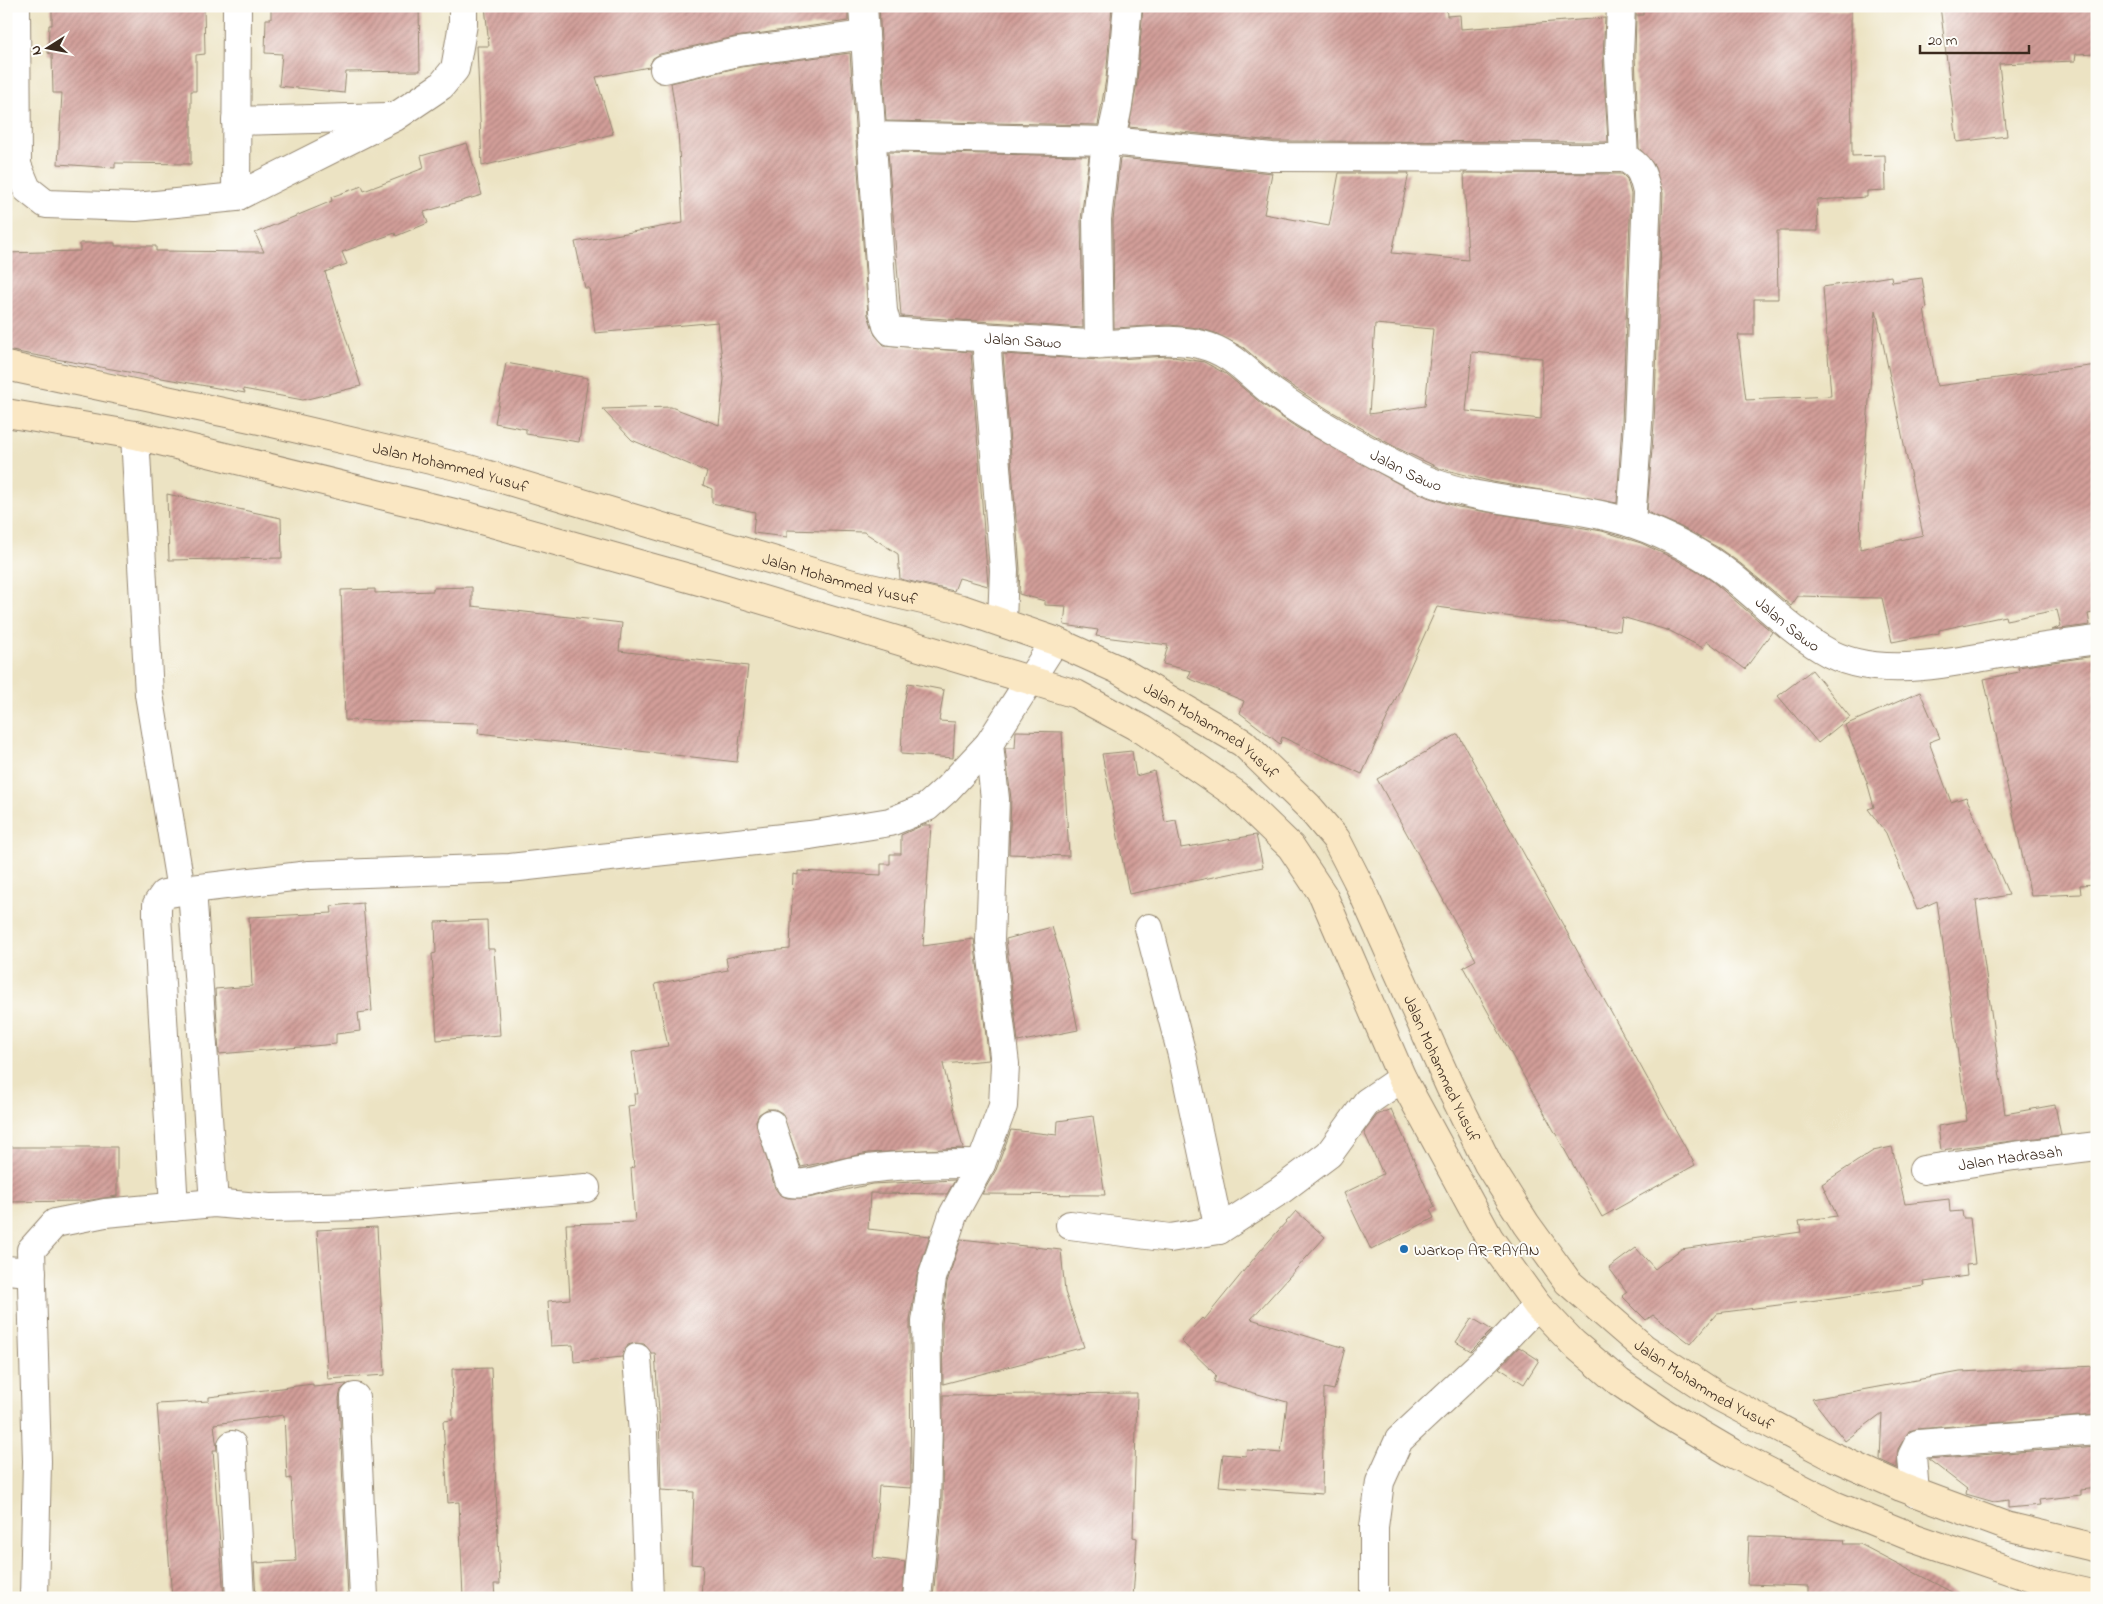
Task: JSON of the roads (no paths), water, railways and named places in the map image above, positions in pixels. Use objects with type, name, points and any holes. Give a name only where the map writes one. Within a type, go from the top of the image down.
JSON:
[{"type":"main road","name":"Jalan Mohammed Yusuf","points":[[6,366],[260,420],[469,469],[849,583],[962,609],[1002,621],[1054,641],[1117,669],[1243,743],[1308,806],[1336,839],[1357,880],[1450,1087],[1488,1164],[1526,1224],[1568,1282],[1644,1348],[1716,1395],[1830,1455],[1915,1493],[2006,1526],[2097,1548]]},
{"type":"main road","points":[[6,413],[135,435],[463,514],[703,582],[1076,694],[1143,730],[1237,795],[1291,847],[1323,894],[1402,1078],[1489,1238],[1537,1305],[1573,1343],[1619,1382],[1666,1414],[1734,1454],[1836,1506],[1912,1537],[2050,1584],[2097,1596]]},
{"type":"street","points":[[236,197],[237,6]]},
{"type":"street","points":[[13,23],[16,165],[27,189],[46,204],[136,207],[236,197],[395,117],[441,86],[455,69],[463,24],[463,6]]},
{"type":"street","points":[[863,6],[883,311],[887,326],[891,331],[986,338]]},
{"type":"street","points":[[1099,344],[1097,220],[1105,150],[1110,141],[1118,101],[1128,6]]},
{"type":"street","points":[[1621,6],[1619,56],[1624,158]]},
{"type":"street","points":[[664,69],[738,52],[865,35]]},
{"type":"street","points":[[236,121],[395,117]]},
{"type":"street","points":[[871,136],[1110,141],[1272,157],[1624,158],[1634,162],[1642,172],[1647,192],[1638,423],[1631,523]]},
{"type":"street","name":"Jalan Sawo","points":[[1002,621],[1004,570],[986,338],[1099,344],[1157,340],[1188,342],[1210,347],[1234,359],[1271,391],[1312,417],[1411,473],[1440,485],[1472,494],[1631,523],[1679,541],[1730,575],[1802,635],[1825,651],[1857,662],[1896,668],[1936,665],[2097,640]]},
{"type":"street","points":[[135,435],[149,694],[186,889],[214,1203]]},
{"type":"street","points":[[174,1207],[157,904],[164,894],[186,889],[309,875],[510,868],[859,828],[890,822],[927,807],[989,744],[1054,641]]},
{"type":"street","points":[[917,1598],[926,1505],[928,1423],[926,1322],[932,1278],[953,1215],[981,1164],[1003,1106],[1005,1064],[990,941],[995,799],[989,744]]},
{"type":"street","points":[[1149,928],[1182,1055],[1219,1230]]},
{"type":"street","points":[[1070,1225],[1170,1238],[1219,1230],[1281,1190],[1329,1154],[1367,1102],[1402,1078]]},
{"type":"street","points":[[771,1124],[790,1183],[800,1184],[832,1175],[877,1168],[981,1164]]},
{"type":"street","name":"Jalan Madrasah","points":[[1923,1170],[2097,1146]]},
{"type":"street","points":[[34,1598],[37,1461],[19,1271],[31,1250],[55,1223],[105,1213],[214,1203],[270,1208],[366,1206],[586,1188]]},
{"type":"street","points":[[1374,1598],[1374,1527],[1380,1482],[1399,1440],[1488,1357],[1537,1305]]},
{"type":"street","points":[[637,1358],[643,1434],[649,1598]]},
{"type":"street","points":[[355,1397],[364,1598]]},
{"type":"street","points":[[1915,1493],[1912,1456],[1918,1444],[2097,1430]]},
{"type":"street","points":[[232,1445],[240,1598]]},
{"type":"place","name":"Warkop AR-RAYAN","points":[[1404,1249]]}]
